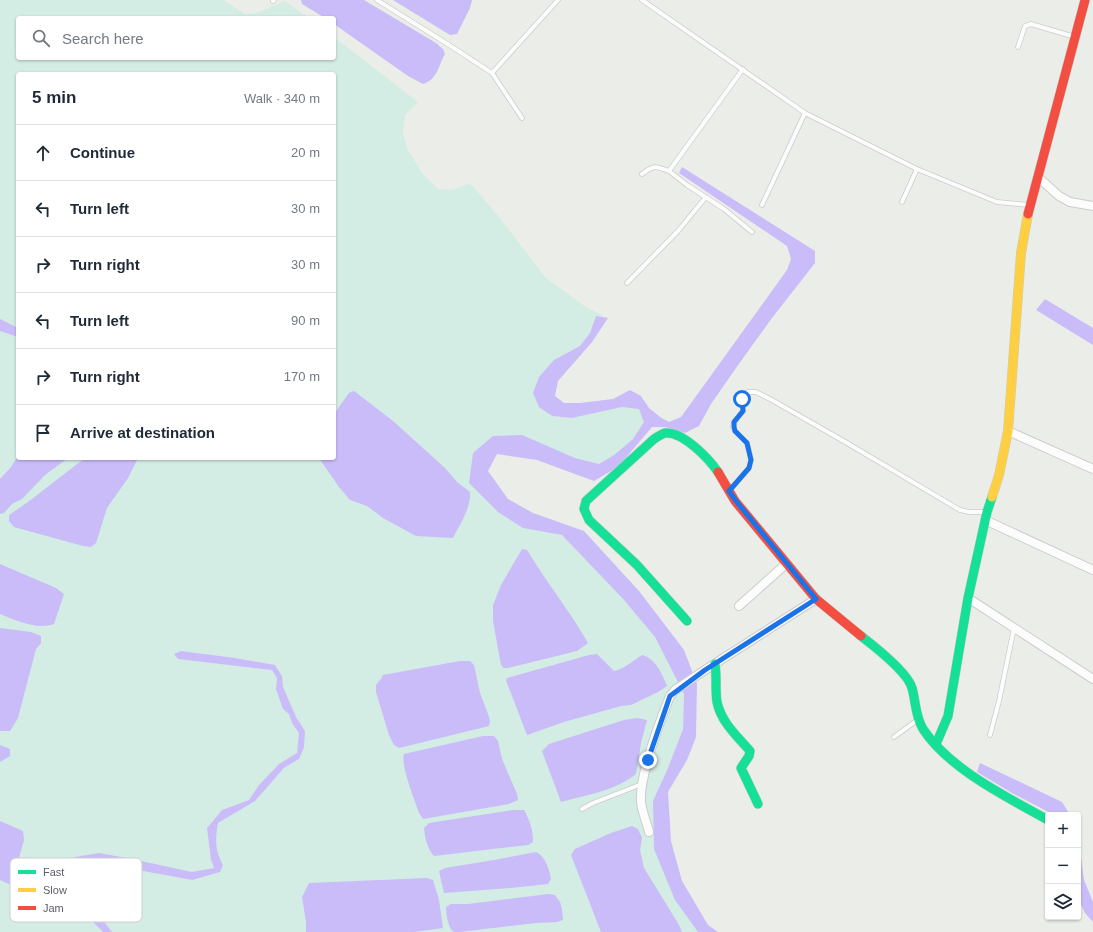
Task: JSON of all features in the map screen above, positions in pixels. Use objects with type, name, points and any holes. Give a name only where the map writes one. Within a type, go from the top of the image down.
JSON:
[{"type":"street","points":[[936,744],[948,716],[968,598],[986,516],[999,475],[1008,431],[1021,253],[1029,205],[1038,177],[1085,0]]},
{"type":"street","points":[[1038,177],[1060,196],[1070,202],[1093,206]]},
{"type":"street","points":[[1008,431],[1093,469]]},
{"type":"street","points":[[687,621],[637,565],[589,520],[584,509],[586,501],[654,439],[665,433],[678,435],[698,449],[717,470],[736,501],[816,599],[871,644],[902,672],[912,686],[918,720],[936,744],[956,763],[992,789],[1045,818]]},
{"type":"street","points":[[986,516],[1093,570]]},
{"type":"street","points":[[739,606],[786,564]]},
{"type":"street","points":[[968,598],[1093,679]]},
{"type":"street","points":[[649,832],[641,802],[642,784],[648,760],[670,696],[675,690],[705,670],[816,599]]},
{"type":"street","points":[[715,664],[717,675],[717,701],[719,710],[728,726],[750,751],[749,757],[742,764],[741,768],[758,804]]},
{"type":"lane","points":[[377,0],[492,73],[522,118]]},
{"type":"lane","points":[[492,73],[558,0]]},
{"type":"lane","points":[[642,0],[806,112],[917,169],[997,202],[1029,205]]},
{"type":"lane","points":[[1018,47],[1025,26],[1031,24],[1075,37]]},
{"type":"lane","points":[[668,171],[743,69]]},
{"type":"lane","points":[[762,205],[806,112]]},
{"type":"lane","points":[[642,174],[653,167],[658,167],[668,171],[724,209],[752,232]]},
{"type":"lane","points":[[902,202],[917,169]]},
{"type":"lane","points":[[627,283],[678,231],[706,197]]},
{"type":"lane","points":[[729,491],[749,468],[751,460],[747,443],[735,431],[734,422],[743,411],[743,394],[748,392],[756,392],[847,443],[960,510],[986,516]]},
{"type":"lane","points":[[990,735],[999,701],[1014,628]]},
{"type":"lane","points":[[894,736],[918,720]]},
{"type":"lane","points":[[582,809],[593,803],[642,784]]},
{"type":"shaded area","points":[[0,0],[223,0],[245,14],[256,13],[285,1],[306,16],[16,16],[16,60],[336,60],[336,39],[418,102],[405,115],[403,133],[407,148],[422,173],[438,189],[452,190],[470,183],[499,217],[546,278],[583,305],[603,316],[596,316],[590,333],[580,346],[554,360],[539,407],[552,416],[572,418],[622,407],[639,409],[645,422],[633,439],[614,455],[599,464],[575,458],[552,449],[473,453],[469,483],[498,512],[523,528],[562,535],[624,600],[655,637],[684,694],[683,729],[653,801],[675,900],[698,932],[112,932],[104,922],[142,922],[142,871],[192,880],[223,865],[218,855],[216,845],[217,823],[255,801],[284,768],[299,759],[305,731],[296,718],[282,687],[282,676],[275,665],[181,651],[178,659],[272,670],[277,678],[276,689],[292,723],[299,733],[297,753],[279,764],[259,785],[249,800],[222,810],[207,828],[211,860],[214,868],[192,872],[142,861],[142,858],[126,858],[99,853],[74,858],[10,858],[10,922],[93,922],[103,932],[0,932]]},
{"type":"shaded area","points":[[301,0],[364,0],[436,43],[443,49],[445,54],[435,75],[428,82],[423,84],[408,76],[336,25],[336,16],[322,16],[302,4]]},
{"type":"shaded area","points":[[393,0],[472,0],[470,8],[457,34],[450,35]]},
{"type":"shaded area","points":[[682,167],[815,251],[815,263],[772,318],[736,368],[711,404],[699,426],[685,433],[665,427],[652,427],[618,467],[594,481],[537,460],[497,454],[488,471],[508,499],[533,513],[584,531],[639,591],[684,650],[697,684],[696,737],[687,760],[668,792],[671,841],[682,881],[708,925],[718,932],[698,932],[675,900],[654,849],[653,801],[683,729],[684,694],[655,637],[624,600],[562,535],[523,528],[498,512],[469,483],[473,453],[493,436],[522,435],[575,458],[599,464],[614,455],[633,439],[644,422],[639,409],[622,407],[572,418],[552,416],[539,407],[533,393],[539,377],[554,360],[580,346],[590,333],[596,316],[608,318],[592,342],[558,381],[555,396],[564,403],[580,403],[613,399],[630,390],[641,396],[649,408],[669,422],[681,417],[787,270],[791,259],[787,246],[679,173]]},
{"type":"shaded area","points":[[1045,299],[1093,328],[1093,345],[1036,310]]},
{"type":"shaded area","points":[[0,319],[16,327],[16,336],[0,331]]},
{"type":"shaded area","points":[[354,391],[393,421],[445,468],[457,482],[470,492],[467,510],[453,538],[416,536],[383,518],[367,506],[350,500],[339,487],[320,460],[336,460],[336,411],[349,393]]},
{"type":"shaded area","points":[[16,459],[65,460],[45,475],[22,499],[12,504],[4,513],[0,514],[0,479]]},
{"type":"shaded area","points":[[82,460],[137,460],[128,478],[107,508],[96,543],[91,547],[14,527],[9,521],[9,515]]},
{"type":"shaded area","points":[[522,549],[527,550],[574,619],[588,643],[577,651],[504,668],[501,665],[493,621],[493,605],[501,585]]},
{"type":"shaded area","points":[[0,564],[56,588],[64,594],[54,624],[47,626],[34,625],[20,622],[0,614]]},
{"type":"shaded area","points":[[0,628],[31,632],[41,636],[41,643],[36,649],[18,718],[10,731],[0,731]]},
{"type":"shaded area","points":[[181,651],[275,665],[282,676],[283,687],[296,717],[305,731],[304,747],[299,759],[284,768],[255,801],[218,823],[216,845],[218,855],[223,865],[220,872],[192,880],[142,871],[142,861],[192,872],[214,868],[211,860],[207,828],[222,810],[249,800],[259,785],[279,764],[297,753],[299,733],[292,723],[289,714],[283,709],[276,689],[277,678],[272,670],[178,659],[174,654]]},
{"type":"shaded area","points":[[597,654],[614,671],[625,667],[642,655],[647,657],[655,663],[667,686],[631,705],[621,706],[564,722],[527,735],[507,683],[507,678]]},
{"type":"shaded area","points":[[460,661],[470,661],[474,665],[480,693],[490,721],[489,726],[399,748],[394,745],[389,735],[376,692],[376,685],[383,675]]},
{"type":"shaded area","points":[[637,718],[647,720],[641,743],[636,774],[619,785],[590,795],[561,802],[542,751],[549,744],[624,720]]},
{"type":"shaded area","points":[[483,736],[494,736],[498,741],[502,759],[517,794],[518,800],[509,804],[423,819],[419,813],[408,783],[403,759],[404,754]]},
{"type":"shaded area","points":[[0,745],[10,749],[10,756],[0,762]]},
{"type":"shaded area","points":[[980,763],[1062,802],[1068,812],[1048,812],[977,772]]},
{"type":"shaded area","points":[[513,810],[524,810],[528,818],[532,830],[533,842],[528,845],[434,856],[428,846],[424,828],[429,823]]},
{"type":"shaded area","points":[[0,821],[23,831],[24,840],[19,858],[10,858],[10,884],[0,880]]},
{"type":"shaded area","points":[[632,826],[638,829],[642,838],[640,850],[644,868],[682,932],[601,932],[571,855],[575,849],[611,833]]},
{"type":"shaded area","points":[[536,852],[545,860],[548,867],[551,879],[548,884],[444,893],[439,871],[445,868]]},
{"type":"shaded area","points":[[99,853],[126,858],[74,858]]},
{"type":"shaded area","points":[[1081,858],[1084,880],[1093,902],[1093,922],[1085,913],[1081,904]]},
{"type":"shaded area","points":[[427,878],[433,880],[439,900],[443,928],[414,932],[306,932],[302,897],[309,883]]},
{"type":"shaded area","points":[[549,894],[555,895],[560,902],[563,920],[557,922],[454,932],[450,928],[446,913],[446,907],[451,904],[468,904]]},
{"type":"shaded area","points":[[93,922],[104,922],[112,932],[103,932]]},
{"type":"traffic: fast","points":[[687,621],[637,565],[589,520],[584,509],[586,501],[654,439],[665,433],[680,436],[687,441],[702,453],[718,472]]},
{"type":"traffic: fast","points":[[936,744],[948,716],[968,598],[987,512],[992,497]]},
{"type":"traffic: fast","points":[[861,636],[890,660],[904,675],[912,688],[920,724],[934,743],[948,757],[997,792],[1045,818]]},
{"type":"traffic: fast","points":[[715,664],[716,697],[719,709],[730,728],[750,751],[749,756],[741,768],[758,804]]},
{"type":"traffic: slow","points":[[992,497],[999,475],[1008,431],[1021,253],[1028,214]]},
{"type":"traffic: jam","points":[[1028,214],[1085,0]]},
{"type":"traffic: jam","points":[[718,472],[735,501],[816,599],[861,636]]},
{"type":"route","points":[[648,760],[665,707],[670,696],[675,690],[816,599],[786,564],[729,491],[749,468],[751,460],[747,443],[735,431],[734,427],[734,422],[744,408],[742,399]]}]
